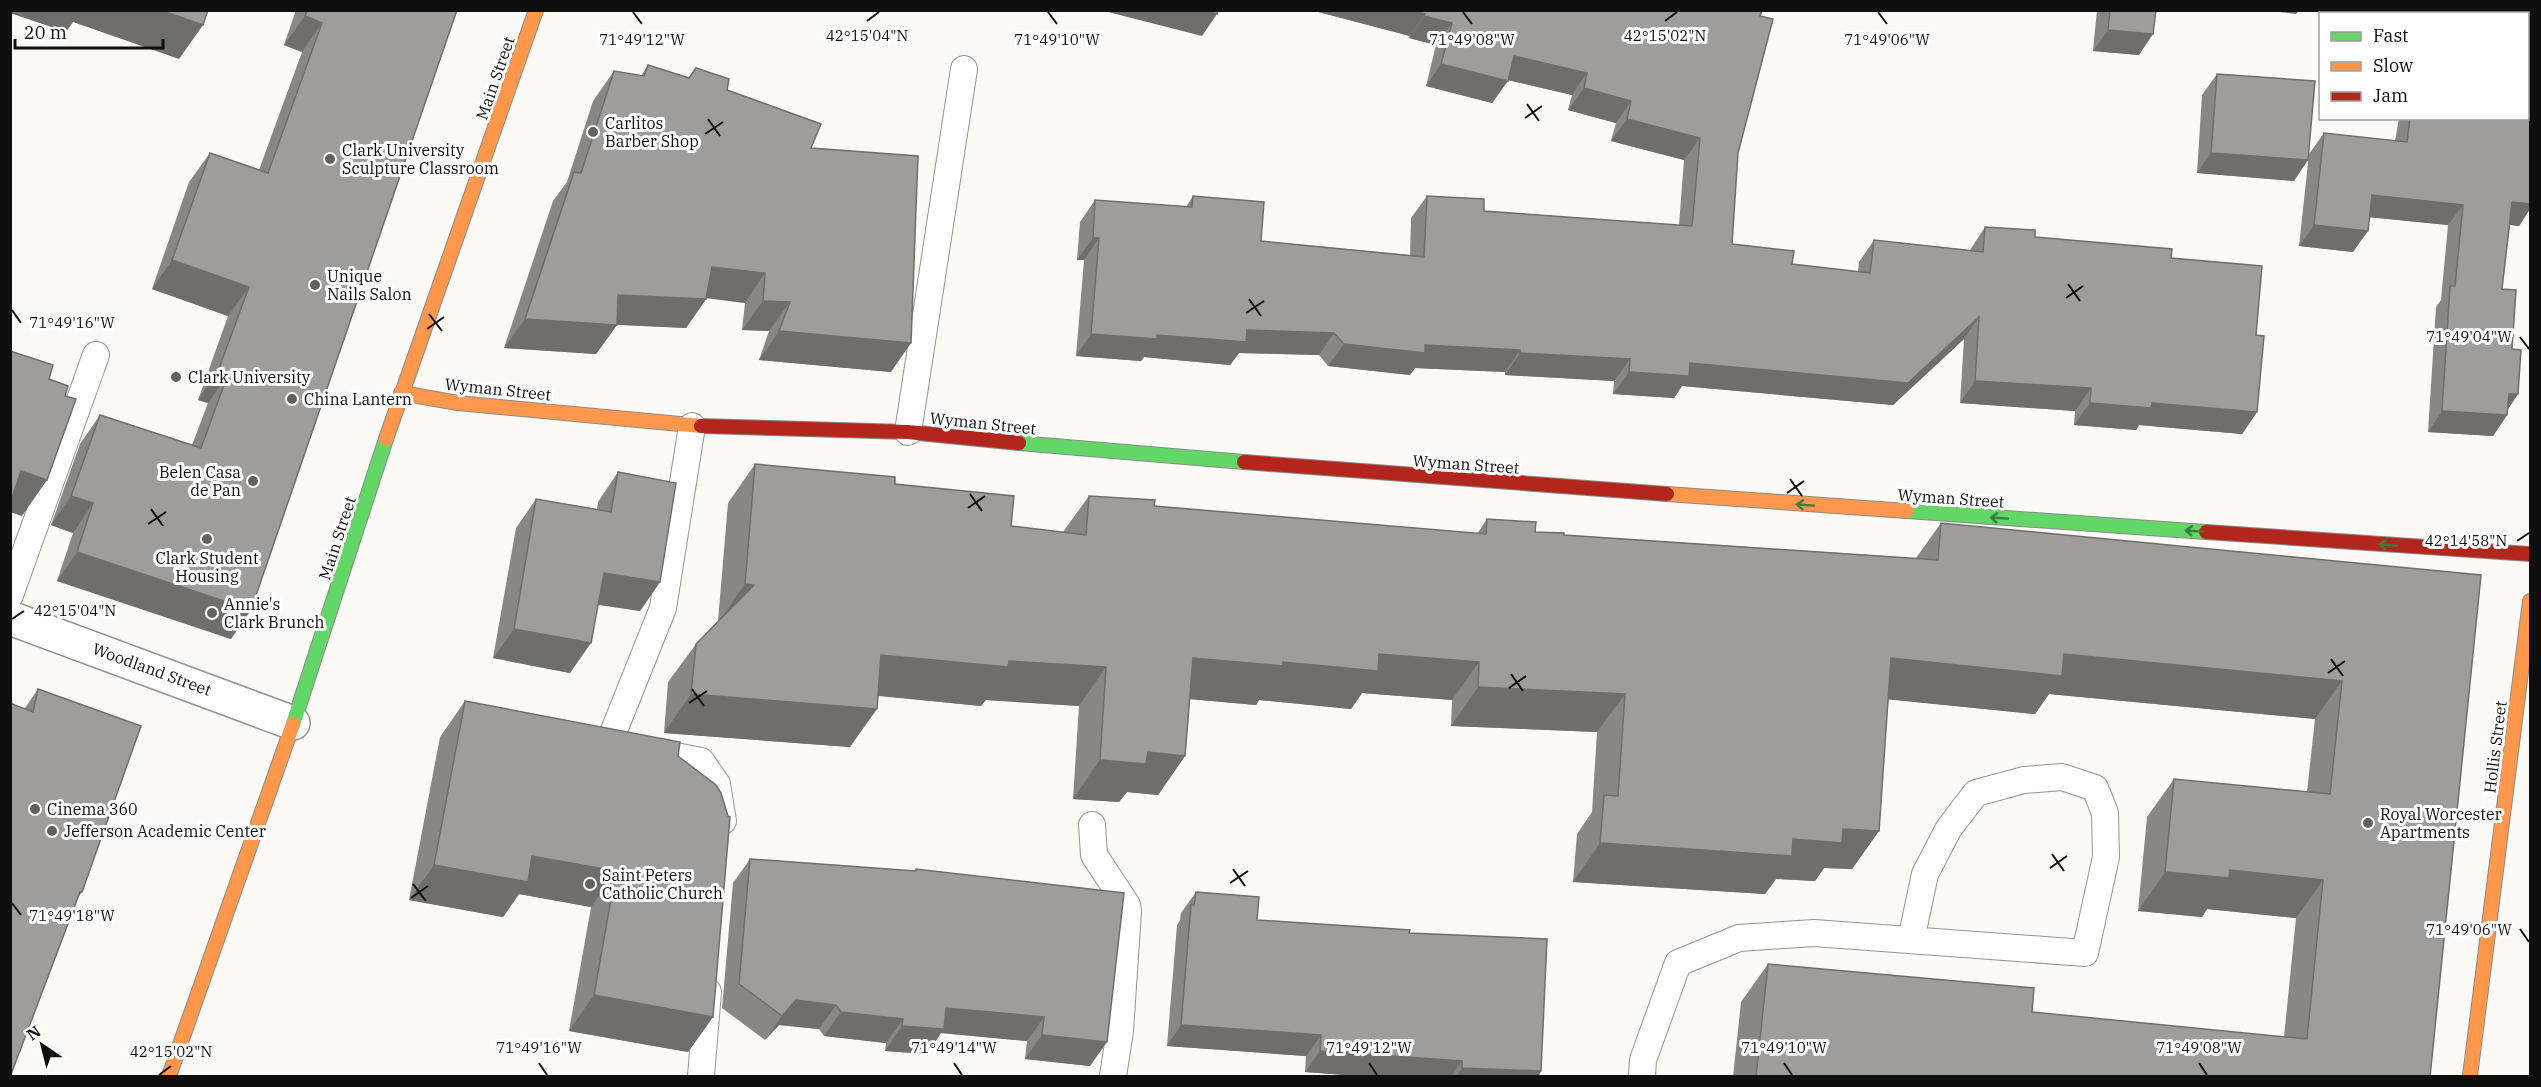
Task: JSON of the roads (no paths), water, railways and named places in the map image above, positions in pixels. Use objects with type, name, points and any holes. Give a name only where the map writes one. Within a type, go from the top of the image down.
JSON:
[{"type":"street","name":"Main Street","points":[[169,1077],[293,723],[401,393],[536,10]]},
{"type":"street","name":"Wyman Street","points":[[401,393],[458,403],[692,426],[908,432],[1072,449],[1507,483],[2530,554]]},
{"type":"street","name":"Hollis Street","points":[[2470,1077],[2530,601]]},
{"type":"street","name":"Woodland Street","points":[[10,618],[293,723]]},
{"type":"lane","points":[[908,432],[964,69]]},
{"type":"lane","points":[[10,595],[96,355]]},
{"type":"lane","points":[[692,426],[663,608],[609,743],[701,761],[717,784],[723,823],[721,847]]},
{"type":"lane","points":[[1642,1077],[1643,1060],[1678,963],[1739,938],[1814,933],[1911,940],[2085,952],[2106,857],[2105,813],[2095,788],[2062,777],[2024,780],[1976,793],[1949,828],[1926,874],[1911,940]]},
{"type":"lane","points":[[1092,825],[1094,855],[1127,905],[1128,911],[1120,1031],[1113,1077]]},
{"type":"lane","points":[[701,1077],[711,964]]},
{"type":"place","name":"Carlitos Barber Shop","points":[[593,132]]},
{"type":"place","name":"Clark University Sculpture Classroom","points":[[330,159]]},
{"type":"place","name":"Unique Nails Salon","points":[[315,285]]},
{"type":"place","name":"Clark University","points":[[176,377]]},
{"type":"place","name":"China Lantern","points":[[292,399]]},
{"type":"place","name":"Belen Casa de Pan","points":[[253,481]]},
{"type":"place","name":"Clark Student Housing","points":[[207,539]]},
{"type":"place","name":"Annie's Clark Brunch","points":[[212,613]]},
{"type":"place","name":"Cinema 360","points":[[35,809]]},
{"type":"place","name":"Royal Worcester Apartments","points":[[2368,823]]},
{"type":"place","name":"Jefferson Academic Center","points":[[52,831]]},
{"type":"place","name":"Saint Peters Catholic Church","points":[[590,884]]}]
